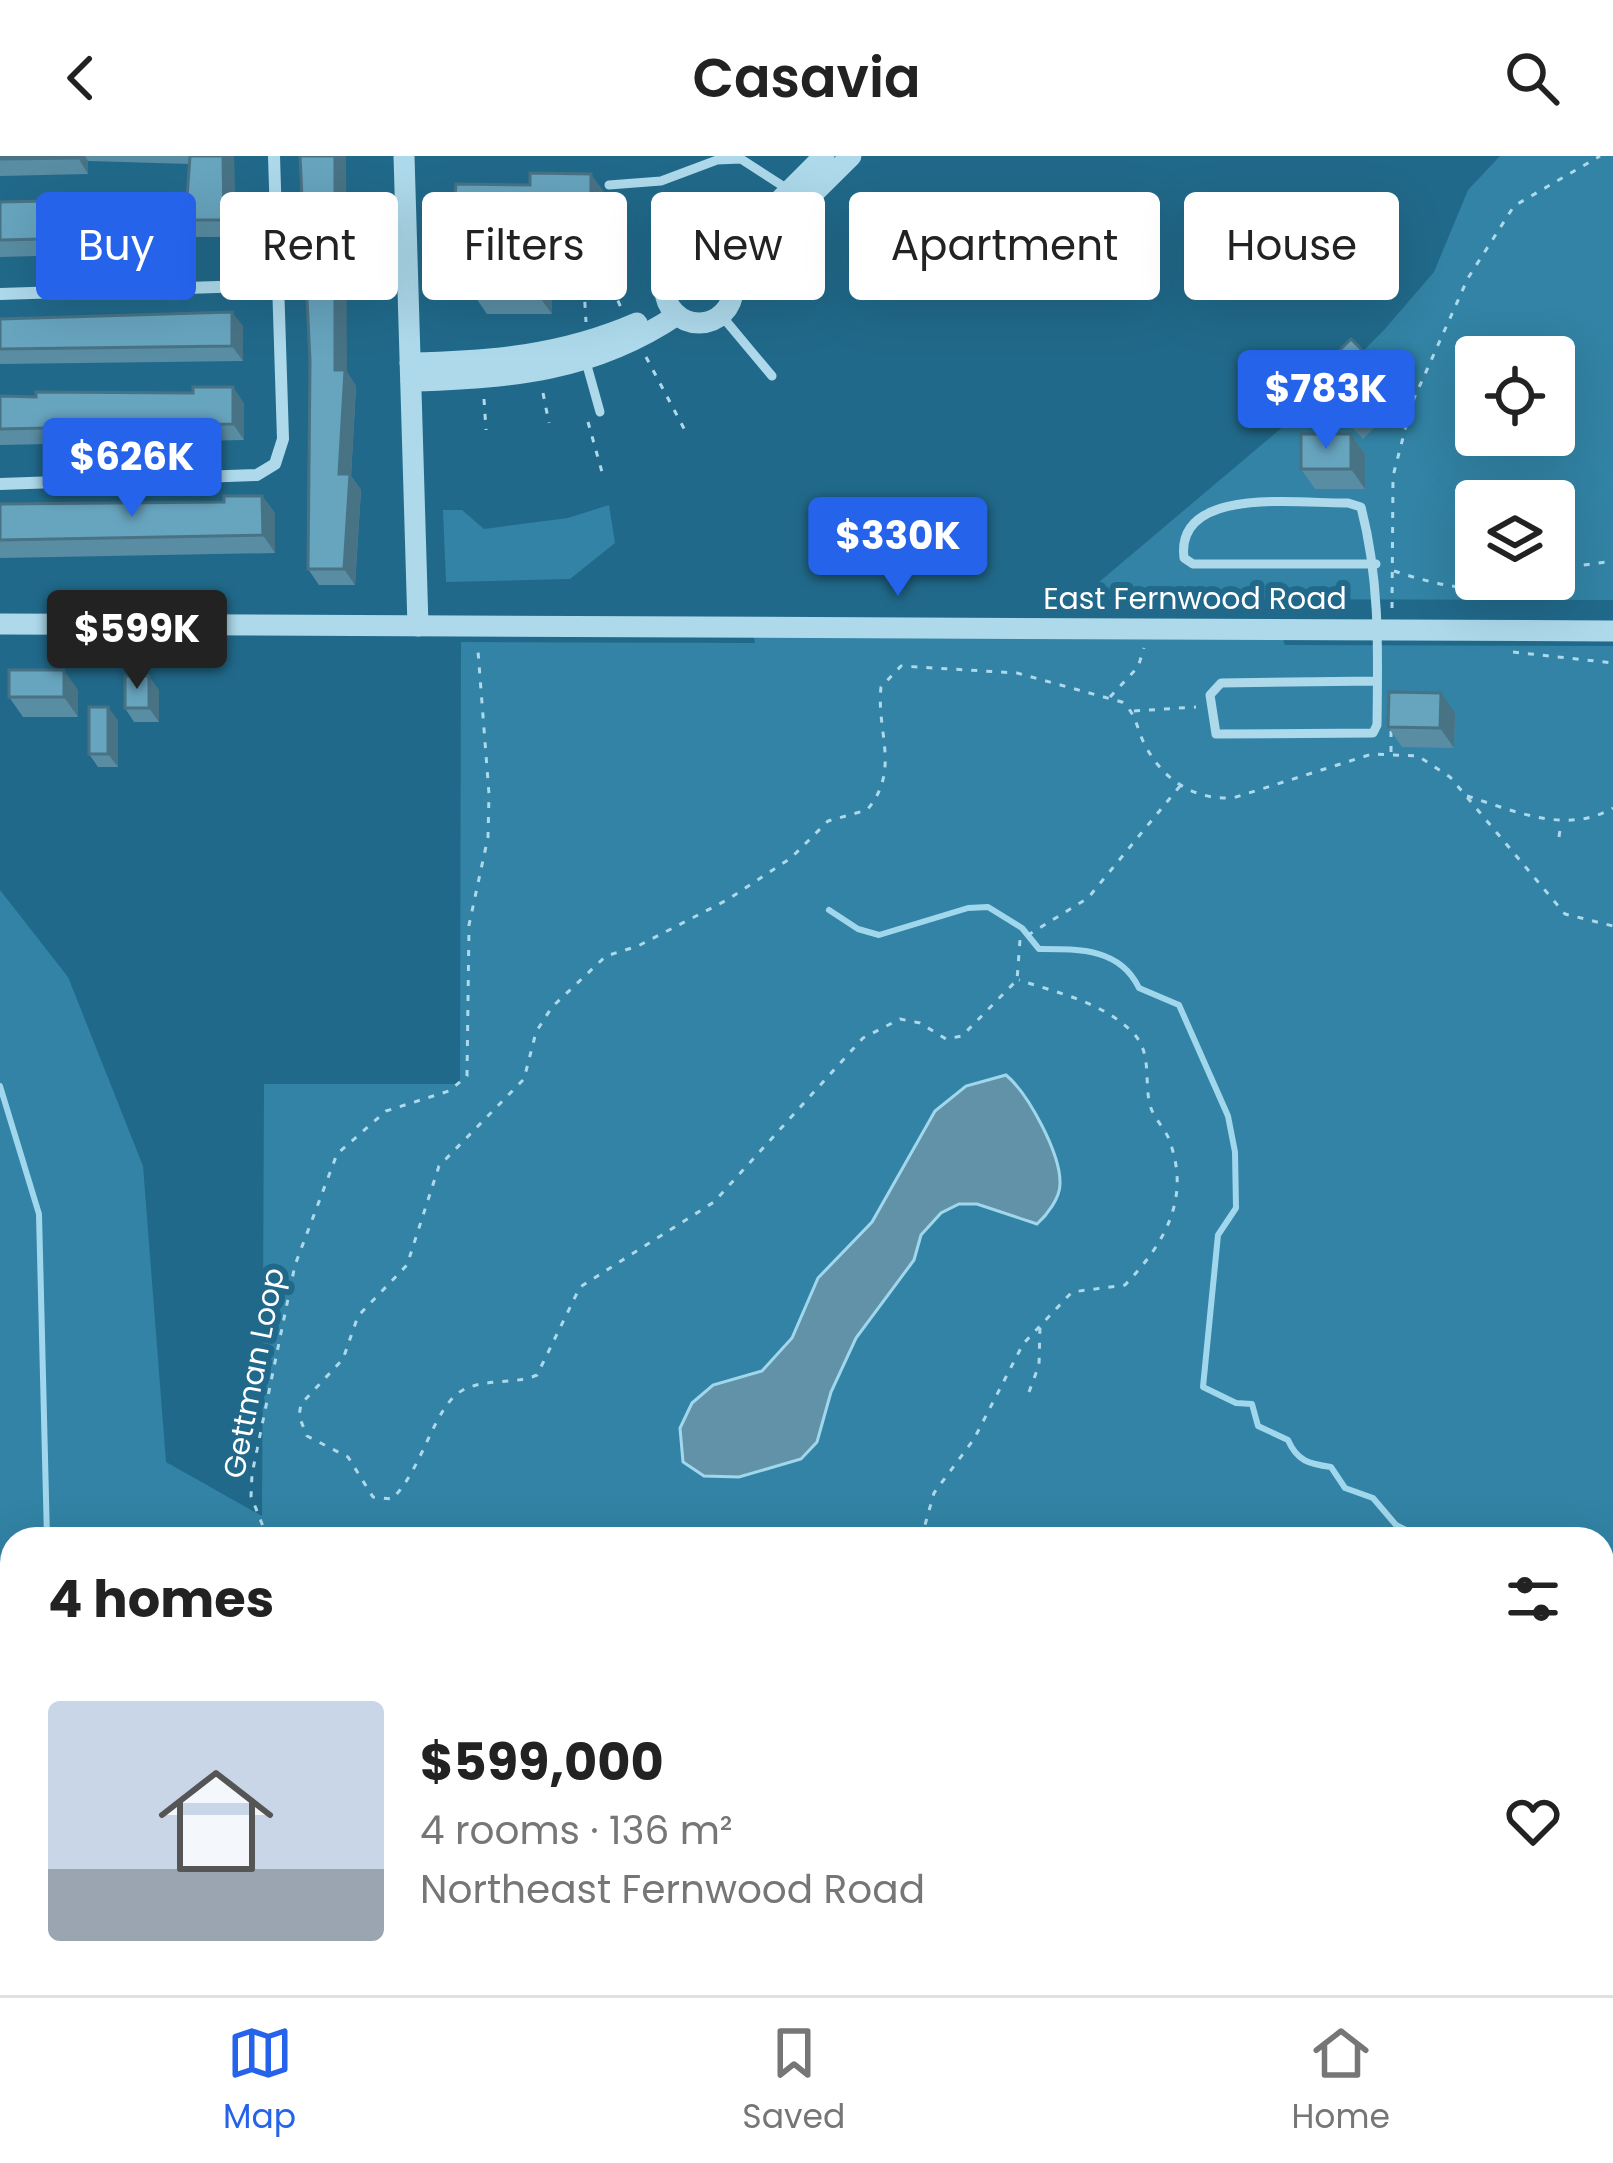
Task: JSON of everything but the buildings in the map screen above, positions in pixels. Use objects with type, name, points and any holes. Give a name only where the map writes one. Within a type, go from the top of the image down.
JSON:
[{"type":"street","points":[[274,156],[275,192]]},
{"type":"street","points":[[404,156],[418,626]]},
{"type":"street","points":[[789,190],[824,156]]},
{"type":"street","points":[[810,192],[851,156]]},
{"type":"street","points":[[0,294],[220,287]]},
{"type":"street","points":[[0,484],[257,476],[275,464],[283,440],[277,300]]},
{"type":"street","points":[[669,300],[673,310]]},
{"type":"street","points":[[411,372],[520,360],[582,346],[673,310],[705,323],[722,315],[732,300]]},
{"type":"street","points":[[411,372],[510,378],[586,362],[673,310]]},
{"type":"street","name":"East Fernwood Road","points":[[0,624],[1613,631]]},
{"type":"lane","points":[[609,185],[661,181],[717,160],[741,159],[789,190]]},
{"type":"lane","points":[[722,315],[772,376]]},
{"type":"lane","points":[[586,362],[600,412]]},
{"type":"lane","points":[[1376,564],[1193,564],[1184,558],[1183,539],[1187,529],[1218,506],[1348,503],[1360,507],[1376,564],[1385,630],[1376,730],[1362,737],[1222,736],[1211,729],[1211,689],[1228,682],[1377,681]]},
{"type":"path","points":[[1385,630],[1393,571],[1393,476],[1412,404],[1478,259],[1514,206],[1600,156]]},
{"type":"path","points":[[585,300],[586,323]]},
{"type":"path","points":[[618,300],[625,317]]},
{"type":"path","points":[[643,351],[688,436]]},
{"type":"path","points":[[542,385],[549,423]]},
{"type":"path","points":[[484,392],[486,430]]},
{"type":"path","points":[[586,416],[602,472]]},
{"type":"path","points":[[1575,566],[1613,561]]},
{"type":"path","points":[[1376,564],[1421,581],[1455,585]]},
{"type":"path","points":[[1110,698],[1129,681],[1148,646]]},
{"type":"path","name":"Gettman Loop","points":[[263,1527],[251,1496],[252,1474],[295,1265],[337,1154],[386,1111],[449,1090],[467,1076],[469,925],[488,837],[478,651]]},
{"type":"path","points":[[1501,651],[1613,663]]},
{"type":"path","points":[[1180,786],[1088,898],[1020,940],[1018,980],[954,1040],[900,1019],[863,1038],[715,1202],[580,1288],[537,1375],[464,1390],[453,1398],[440,1411],[421,1463],[392,1499],[373,1498],[348,1457],[301,1428],[301,1404],[343,1359],[358,1316],[407,1265],[439,1166],[524,1079],[536,1032],[552,1007],[606,956],[638,946],[727,901],[790,858],[828,821],[856,815],[876,800],[888,757],[879,701],[890,672],[916,663],[974,674],[1018,673],[1110,698],[1133,711],[1210,706]]},
{"type":"path","points":[[1133,711],[1152,756],[1180,786],[1214,799],[1234,798],[1362,757],[1391,754],[1434,763],[1565,914],[1613,926]]},
{"type":"path","points":[[1391,711],[1391,754]]},
{"type":"path","points":[[1466,796],[1561,821],[1598,817],[1613,808]]},
{"type":"path","points":[[1559,837],[1561,821]]},
{"type":"path","points":[[925,1527],[940,1483],[974,1438],[1008,1365],[1072,1292],[1125,1286],[1161,1240],[1180,1196],[1170,1141],[1149,1103],[1147,1063],[1135,1036],[1102,1010],[1018,980]]},
{"type":"path","points":[[1029,1392],[1040,1364],[1040,1325]]},
{"type":"shaded area","points":[[1500,156],[1613,156],[1613,600],[1575,600],[1575,480],[1455,480],[1455,600],[1079,599],[1311,403],[1434,272],[1468,190]]},
{"type":"shaded area","points":[[609,505],[615,543],[570,579],[446,582],[443,510],[462,510],[484,529],[568,518]]},
{"type":"shaded area","points":[[753,634],[1281,634],[1285,645],[1613,646],[1613,1527],[0,1527],[0,890],[68,977],[143,1166],[166,1462],[262,1516],[264,1084],[460,1084],[461,642],[755,643]]},
{"type":"shaded area","points":[[1006,1075],[1033,1109],[1059,1171],[1059,1189],[1045,1216],[1037,1224],[977,1204],[959,1204],[941,1213],[921,1235],[914,1260],[856,1338],[831,1392],[817,1442],[801,1459],[739,1477],[704,1476],[683,1462],[680,1428],[692,1403],[713,1385],[762,1371],[792,1338],[818,1278],[872,1222],[935,1111],[966,1086]]},
{"type":"waterway","points":[[829,910],[858,929],[879,935],[968,908],[988,907],[1022,928],[1039,949],[1110,958],[1139,988],[1179,1005],[1228,1116],[1235,1152],[1236,1208],[1218,1235],[1203,1387],[1236,1403],[1252,1404],[1258,1426],[1288,1440],[1305,1460],[1331,1467],[1345,1488],[1373,1498],[1400,1527]]},
{"type":"waterway","points":[[0,1086],[39,1214],[47,1527]]}]
